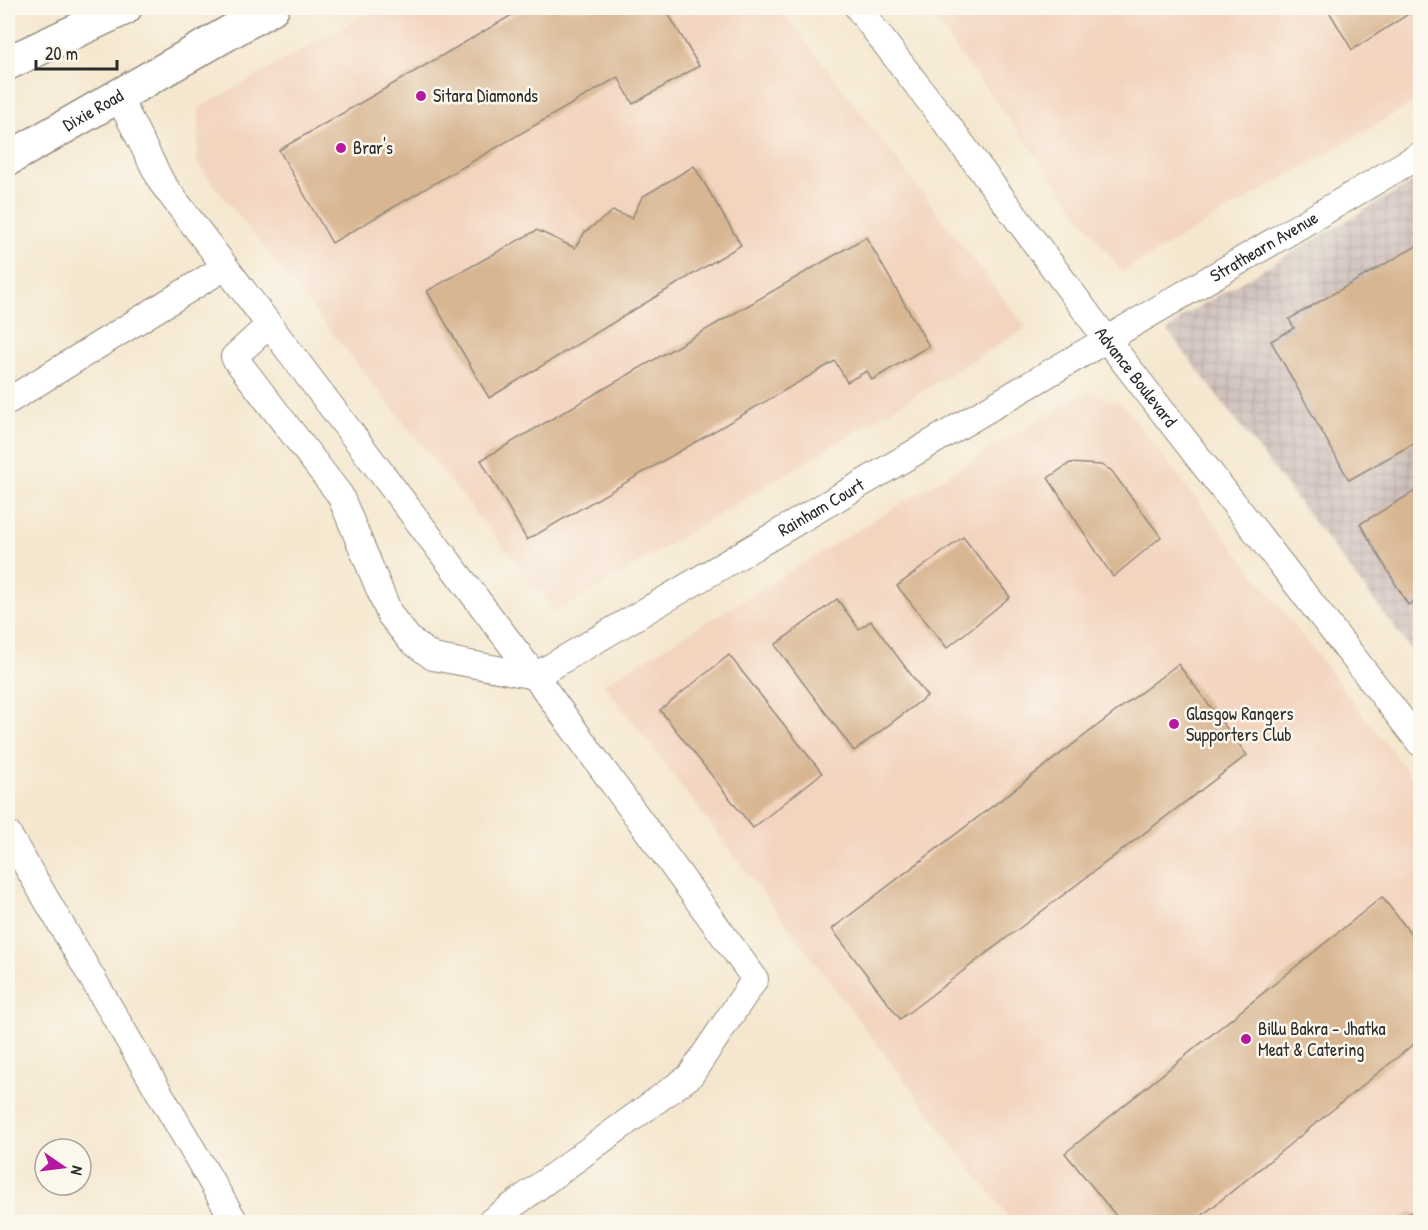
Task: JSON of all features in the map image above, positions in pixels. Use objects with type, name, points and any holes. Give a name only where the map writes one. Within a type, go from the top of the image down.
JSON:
[{"type":"main road","points":[[8,63],[126,8]]},
{"type":"main road","points":[[8,81],[126,8]]},
{"type":"main road","name":"Dixie Road","points":[[8,159],[272,8]]},
{"type":"street","name":"Advance Boulevard","points":[[858,8],[1107,340],[1420,743]]},
{"type":"street","points":[[118,96],[162,183],[535,675],[755,979],[690,1076],[490,1222]]},
{"type":"street","name":"Strathearn Avenue","points":[[1107,340],[1420,155]]},
{"type":"street","points":[[8,401],[225,267]]},
{"type":"street","points":[[269,325],[234,357],[340,495],[390,615],[410,640],[433,657],[535,675]]},
{"type":"street","name":"Rainham Court","points":[[535,675],[1107,340]]},
{"type":"street","points":[[8,834],[235,1222]]},
{"type":"shaded area","points":[[378,8],[780,8],[1026,328],[556,613],[197,164],[199,108]]},
{"type":"shaded area","points":[[926,8],[1420,8],[1420,99],[1122,272]]},
{"type":"shaded area","points":[[1420,178],[1420,661],[1168,331],[1183,316]]},
{"type":"shaded area","points":[[1087,391],[1124,406],[1420,788],[1420,1222],[1012,1222],[604,684]]},
{"type":"building","points":[[524,8],[665,8],[699,66],[633,104],[618,77],[332,243],[279,150]]},
{"type":"building","points":[[1327,8],[1418,8],[1352,50]]},
{"type":"building","points":[[694,166],[741,245],[489,398],[427,291],[537,230],[575,248],[585,232],[613,211],[632,218],[642,197]]},
{"type":"building","points":[[866,237],[929,346],[872,380],[867,371],[847,382],[835,361],[527,540],[481,460]]},
{"type":"building","points":[[1420,244],[1420,440],[1349,480],[1271,341],[1294,328],[1289,319]]},
{"type":"building","points":[[1070,463],[1101,465],[1111,470],[1161,537],[1113,577],[1048,478]]},
{"type":"building","points":[[1420,488],[1420,598],[1408,605],[1360,524]]},
{"type":"building","points":[[963,537],[1010,597],[947,648],[897,586]]},
{"type":"building","points":[[837,599],[859,629],[871,621],[927,696],[854,751],[775,645]]},
{"type":"building","points":[[729,655],[822,773],[753,828],[660,710]]},
{"type":"building","points":[[1178,664],[1247,755],[900,1019],[832,929]]},
{"type":"building","points":[[1382,897],[1420,945],[1420,1039],[1194,1222],[1121,1222],[1065,1153]]},
{"type":"building","points":[[1412,1211],[1420,1222],[1396,1222]]},
{"type":"place","name":"Sitara Diamonds","points":[[421,96]]},
{"type":"place","name":"Brar's","points":[[341,148]]},
{"type":"place","name":"Glasgow Rangers Supporters Club","points":[[1174,724]]},
{"type":"place","name":"Billu Bakra - Jhatka Meat & Catering","points":[[1246,1039]]}]
